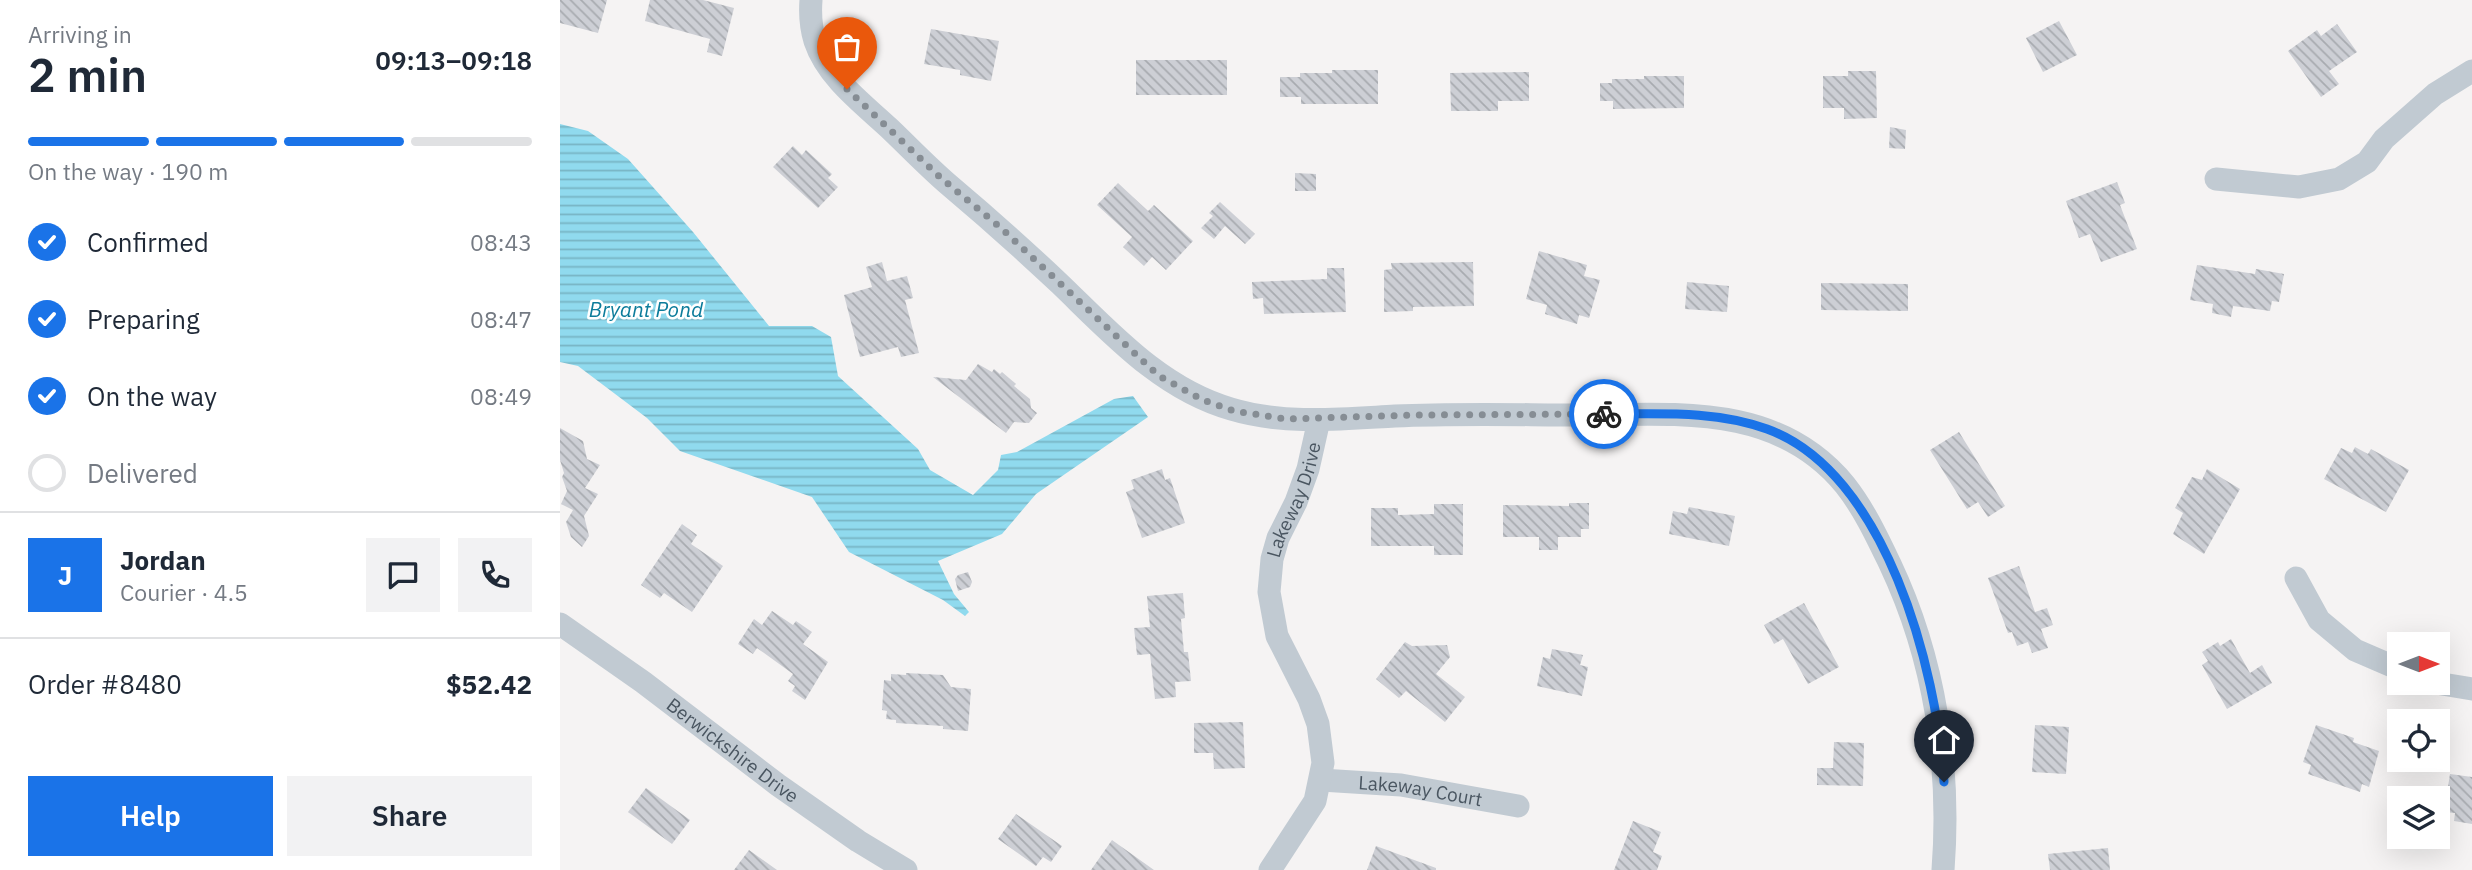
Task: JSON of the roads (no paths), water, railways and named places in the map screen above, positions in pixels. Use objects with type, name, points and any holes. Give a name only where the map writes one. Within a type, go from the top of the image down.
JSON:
[{"type":"street","name":"Lakeway Drive","points":[[811,0],[815,41],[828,67],[847,89],[1159,376],[1203,400],[1234,411],[1286,419],[1319,420],[1308,469],[1296,502],[1278,538],[1272,559],[1269,592],[1277,636],[1309,699],[1318,724],[1323,763],[1315,801],[1270,870]]},
{"type":"street","points":[[2216,179],[2299,187],[2339,179],[2367,162],[2384,139],[2435,94],[2472,71]]},
{"type":"street","points":[[1319,420],[1416,415],[1678,414],[1724,417],[1752,424],[1799,445],[1830,468],[1870,523],[1902,591],[1922,650],[1941,741],[1945,802],[1943,870]]},
{"type":"street","points":[[2296,578],[2319,620],[2355,650],[2387,664]]},
{"type":"street","name":"Berwickshire Drive","points":[[560,625],[643,682],[778,785],[858,841],[906,870]]},
{"type":"street","points":[[2450,685],[2472,689]]},
{"type":"street","name":"Lakeway Court","points":[[1321,780],[1401,785],[1518,806]]},
{"type":"water","name":"Bryant Pond","points":[[560,124],[588,131],[628,159],[693,232],[769,326],[812,326],[831,337],[838,376],[918,449],[930,470],[973,495],[998,470],[1001,455],[1017,452],[1114,399],[1133,396],[1148,417],[1036,494],[1002,534],[938,561],[954,594],[969,612],[965,616],[943,600],[849,552],[812,497],[680,451],[647,418],[578,366],[560,362]]}]
